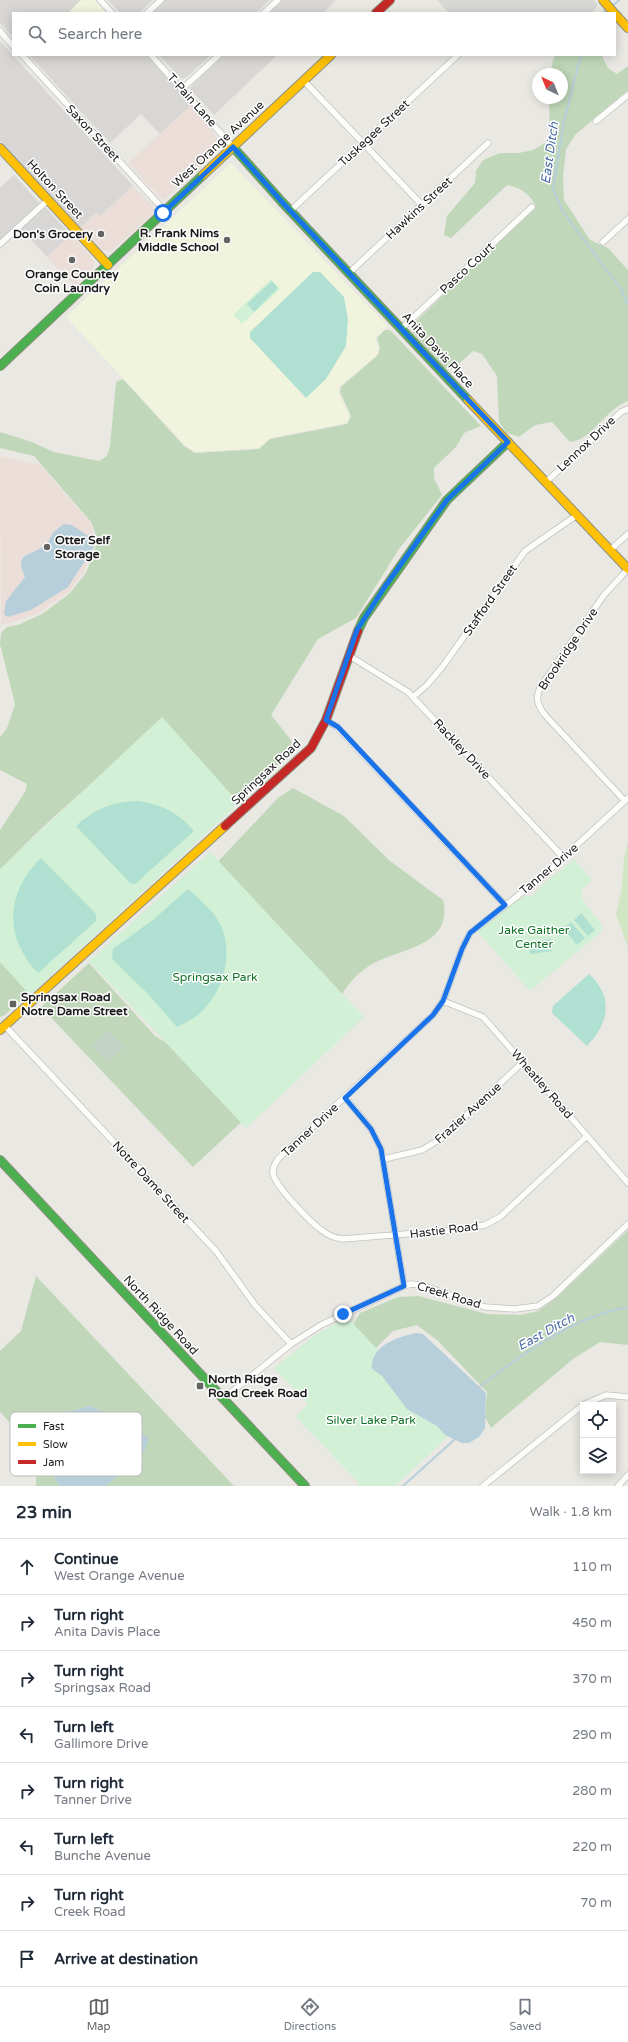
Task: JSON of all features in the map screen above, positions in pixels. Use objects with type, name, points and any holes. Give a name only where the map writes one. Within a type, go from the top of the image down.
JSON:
[{"type":"street","points":[[100,0],[111,12]]},
{"type":"street","points":[[148,12],[161,0]]},
{"type":"street","points":[[265,12],[278,0]]},
{"type":"street","points":[[377,12],[390,0]]},
{"type":"street","points":[[604,2],[613,12]]},
{"type":"street","points":[[616,15],[628,28]]},
{"type":"street","points":[[0,31],[12,45]]},
{"type":"street","name":"Saxon Street","points":[[23,56],[165,211]]},
{"type":"street","name":"T-Pain Lane","points":[[152,56],[233,147]]},
{"type":"street","points":[[182,89],[218,56]]},
{"type":"street","name":"West Orange Avenue","points":[[0,366],[330,56]]},
{"type":"street","name":"Tuskegee Street","points":[[290,211],[457,56]]},
{"type":"street","points":[[304,81],[422,205]]},
{"type":"street","points":[[596,121],[628,95]]},
{"type":"street","name":"Hawkins Street","points":[[349,273],[488,143]]},
{"type":"street","name":"Anita Davis Place","points":[[233,147],[290,211],[628,569]]},
{"type":"street","name":"Holton Street","points":[[0,148],[108,265]]},
{"type":"street","points":[[0,244],[48,200]]},
{"type":"street","name":"Pasco Court","points":[[402,329],[532,207]]},
{"type":"street","points":[[603,242],[628,219]]},
{"type":"street","name":"Lennox Drive","points":[[546,482],[628,408]]},
{"type":"street","name":"Springsax Road","points":[[2,1028],[297,762],[316,740],[326,720],[348,654],[364,618],[430,523],[461,486],[508,442]]},
{"type":"street","name":"Stafford Street","points":[[413,697],[427,685],[443,666],[525,551],[577,515]]},
{"type":"street","points":[[610,550],[628,534]]},
{"type":"street","name":"Brookridge Drive","points":[[627,800],[545,715],[538,706],[537,695],[541,686],[604,595],[628,569]]},
{"type":"street","name":"Rackley Drive","points":[[348,654],[408,692],[563,858]]},
{"type":"street","points":[[326,720],[338,727],[505,905]]},
{"type":"street","name":"Tanner Drive","points":[[273,1173],[274,1166],[278,1159],[429,1020],[443,1001],[462,949],[470,933],[542,877],[627,800]]},
{"type":"street","name":"Wheatley Road","points":[[443,1001],[483,1017],[628,1183]]},
{"type":"street","name":"Notre Dame Street","points":[[2,1028],[216,1251],[255,1305],[291,1344]]},
{"type":"street","name":"Frazier Avenue","points":[[384,1159],[422,1150],[442,1138],[523,1062]]},
{"type":"street","points":[[345,1098],[371,1129],[381,1149],[384,1159],[404,1286]]},
{"type":"street","name":"Hastie Road","points":[[273,1173],[278,1184],[294,1202],[322,1231],[333,1238],[343,1239],[396,1236],[478,1226],[495,1220],[510,1209],[587,1136]]},
{"type":"street","name":"North Ridge Road","points":[[0,1160],[305,1486]]},
{"type":"street","name":"Creek Road","points":[[223,1399],[291,1344],[327,1322],[404,1286],[412,1284],[421,1285],[485,1306],[515,1309],[538,1306],[553,1296],[628,1224]]},
{"type":"street","points":[[590,1402],[606,1395],[628,1397]]},
{"type":"street","points":[[483,1486],[580,1407]]},
{"type":"street","points":[[618,1486],[628,1475]]},
{"type":"shaded area","points":[[0,0],[81,0],[69,12],[12,12],[12,36],[0,23]]},
{"type":"shaded area","points":[[81,0],[95,0],[106,12],[69,12]]},
{"type":"shaded area","points":[[108,0],[153,0],[140,12],[119,12]]},
{"type":"shaded area","points":[[166,0],[270,0],[257,12],[153,12]]},
{"type":"shaded area","points":[[283,0],[336,0],[324,12],[270,12]]},
{"type":"shaded area","points":[[437,0],[594,0],[598,5],[593,12],[448,12]]},
{"type":"shaded area","points":[[0,41],[12,56],[14,56],[133,186],[100,216],[96,213],[80,228],[0,141]]},
{"type":"shaded area","points":[[30,56],[147,56],[192,104],[160,134],[141,114],[110,143]]},
{"type":"shaded area","points":[[160,56],[210,56],[188,76],[182,79]]},
{"type":"shaded area","points":[[223,56],[276,56],[214,115],[190,89],[194,83]]},
{"type":"shaded area","points":[[192,104],[222,145],[165,199],[162,199],[128,163]]},
{"type":"shaded area","name":"R. Frank Nims Middle School","points":[[231,163],[387,326],[376,337],[376,344],[379,348],[377,355],[340,386],[338,392],[349,415],[349,420],[346,423],[270,438],[259,448],[195,452],[184,444],[66,317]]},
{"type":"shaded area","points":[[14,175],[71,235],[47,257],[21,229],[0,249],[0,188]]},
{"type":"shaded area","points":[[133,186],[154,206],[155,211],[111,251],[102,251],[80,228],[96,213],[100,216]]},
{"type":"shaded area","name":"Orange Countey Coin Laundry","points":[[71,235],[90,255],[94,262],[92,270],[74,286],[47,257]]},
{"type":"shaded area","name":"Otter Self Storage","points":[[0,456],[40,465],[90,522],[96,540],[84,572],[69,592],[37,614],[1,625]]},
{"type":"shaded area","points":[[108,1030],[124,1048],[107,1063],[91,1046]]},
{"type":"green space","points":[[555,56],[603,56],[602,57],[608,68],[617,74],[628,66],[628,90],[575,135],[566,149],[563,177],[564,200],[590,240],[608,248],[628,270],[628,401],[612,410],[586,436],[570,442],[552,422],[535,425],[519,437],[507,433],[499,422],[497,376],[482,354],[473,351],[453,369],[445,368],[412,332],[410,327],[536,206],[531,198],[524,192],[516,187],[507,185],[451,238],[444,235],[447,216],[475,183],[476,171],[483,160],[500,153],[519,153],[533,150],[547,142],[550,135],[549,104],[568,104],[568,68],[552,68],[553,59]]},
{"type":"green space","points":[[313,272],[320,272],[344,297],[348,319],[346,346],[326,379],[306,398],[250,338],[250,332]]},
{"type":"green space","points":[[271,279],[280,289],[242,324],[233,315]]},
{"type":"green space","points":[[272,281],[278,288],[254,312],[247,304]]},
{"type":"green space","points":[[385,330],[390,330],[481,426],[464,433],[456,447],[434,468],[434,478],[442,495],[399,549],[356,618],[318,639],[271,715],[291,740],[292,753],[216,821],[160,730],[57,814],[18,851],[0,871],[0,830],[25,792],[27,784],[0,770],[0,737],[7,728],[15,704],[0,644],[1,633],[7,627],[18,625],[42,614],[69,594],[86,573],[98,540],[91,522],[34,456],[0,448],[0,432],[32,442],[54,452],[99,461],[107,456],[110,446],[116,382],[123,379],[184,446],[195,453],[259,449],[270,439],[347,424],[351,416],[340,392],[341,387],[378,355],[380,348],[377,338]]},
{"type":"green space","points":[[162,717],[239,803],[30,995],[0,962],[0,869]]},
{"type":"green space","points":[[293,788],[344,816],[390,861],[443,900],[444,916],[440,928],[432,937],[408,950],[369,966],[355,977],[265,1100],[193,1167],[41,1007],[89,963],[155,1036],[163,1041],[175,1041],[209,871],[278,798]]},
{"type":"green space","points":[[129,801],[154,804],[169,810],[182,819],[194,831],[135,884],[130,883],[76,826],[90,815],[105,807]]},
{"type":"green space","points":[[628,843],[628,948],[616,914],[622,887],[624,857]]},
{"type":"green space","name":"Springsax Park","points":[[210,852],[364,1017],[246,1128],[89,961]]},
{"type":"green space","points":[[41,858],[96,914],[96,921],[38,973],[27,959],[19,945],[14,930],[13,915],[15,900],[21,885],[29,871]]},
{"type":"green space","name":"Jake Gaither Center","points":[[574,859],[592,880],[582,889],[582,899],[602,925],[601,932],[530,991],[477,931],[487,921],[524,895],[532,897],[541,886]]},
{"type":"green space","points":[[188,889],[209,908],[219,922],[224,933],[226,956],[222,979],[218,990],[212,999],[199,1014],[177,1027],[149,995],[112,959],[113,949],[154,919]]},
{"type":"green space","points":[[581,913],[595,930],[588,936],[574,920]]},
{"type":"green space","points":[[571,922],[585,938],[577,945],[563,928]]},
{"type":"green space","points":[[551,939],[552,951],[530,954],[529,942]]},
{"type":"green space","points":[[0,946],[30,991],[5,1015],[0,1017]]},
{"type":"green space","points":[[589,974],[597,983],[602,992],[606,1010],[600,1028],[587,1046],[552,1013],[553,1006]]},
{"type":"green space","points":[[628,1230],[628,1345],[600,1342],[573,1359],[491,1428],[485,1417],[487,1392],[437,1340],[417,1325],[393,1331],[371,1353],[347,1335],[360,1313],[398,1297],[418,1296],[487,1314],[521,1315],[538,1311],[555,1299]]},
{"type":"green space","points":[[36,1276],[234,1486],[36,1486],[36,1476],[142,1476],[142,1412],[10,1412],[10,1423],[0,1412],[0,1351],[21,1331]]},
{"type":"green space","name":"Silver Lake Park","points":[[347,1317],[454,1431],[395,1486],[356,1486],[359,1483],[296,1417],[308,1404],[274,1368],[314,1336]]},
{"type":"water","points":[[64,524],[72,525],[91,538],[89,541],[94,547],[68,587],[31,610],[8,617],[4,614],[6,601],[25,577],[21,563],[22,559],[45,545],[52,534]]},
{"type":"water","points":[[416,1333],[423,1334],[486,1393],[485,1428],[479,1437],[469,1443],[462,1443],[445,1435],[437,1426],[407,1409],[382,1376],[372,1369],[375,1354],[386,1344],[401,1337]]},
{"type":"water","points":[[90,1406],[104,1412],[68,1412]]},
{"type":"water","points":[[142,1433],[149,1439],[142,1456]]},
{"type":"water","points":[[53,1476],[118,1476],[105,1486],[60,1486]]},
{"type":"waterway","name":"East Ditch","points":[[611,7],[619,0]]},
{"type":"waterway","name":"East Ditch","points":[[604,12],[607,9]]},
{"type":"waterway","name":"East Ditch","points":[[581,56],[564,121],[553,189],[563,212],[621,289],[628,305]]},
{"type":"waterway","name":"East Ditch","points":[[479,1387],[513,1362],[550,1338],[588,1319],[628,1307]]},
{"type":"waterway","name":"East Ditch","points":[[403,1486],[454,1440]]},
{"type":"traffic: fast","points":[[233,147],[282,202],[468,400]]},
{"type":"traffic: fast","points":[[0,366],[203,175]]},
{"type":"traffic: fast","points":[[358,631],[364,618],[447,500],[508,442]]},
{"type":"traffic: fast","points":[[0,1160],[305,1486]]},
{"type":"traffic: slow","points":[[603,0],[613,12]]},
{"type":"traffic: slow","points":[[616,15],[628,28]]},
{"type":"traffic: slow","points":[[203,175],[330,56]]},
{"type":"traffic: slow","points":[[0,148],[108,265]]},
{"type":"traffic: slow","points":[[468,400],[628,569]]},
{"type":"traffic: slow","points":[[0,1030],[225,826]]},
{"type":"traffic: jam","points":[[377,12],[390,0]]},
{"type":"traffic: jam","points":[[225,826],[311,748],[326,720],[358,631]]},
{"type":"place","name":"Don's Grocery","points":[[101,234]]},
{"type":"place","name":"R. Frank Nims Middle School","points":[[227,240]]},
{"type":"place","name":"Orange Countey Coin Laundry","points":[[72,260]]},
{"type":"place","name":"Otter Self Storage","points":[[47,547]]},
{"type":"place","name":"Springsax Road Notre Dame Street","points":[[13,1004]]},
{"type":"place","name":"North Ridge Road Creek Road","points":[[200,1386]]},
{"type":"route","points":[[163,213],[233,147],[261,180],[508,442],[447,500],[364,618],[352,642],[326,720],[338,727],[505,905],[470,933],[465,941],[443,1001],[429,1020],[345,1098],[362,1116],[376,1137],[381,1149],[384,1159],[404,1286],[343,1314]]}]
